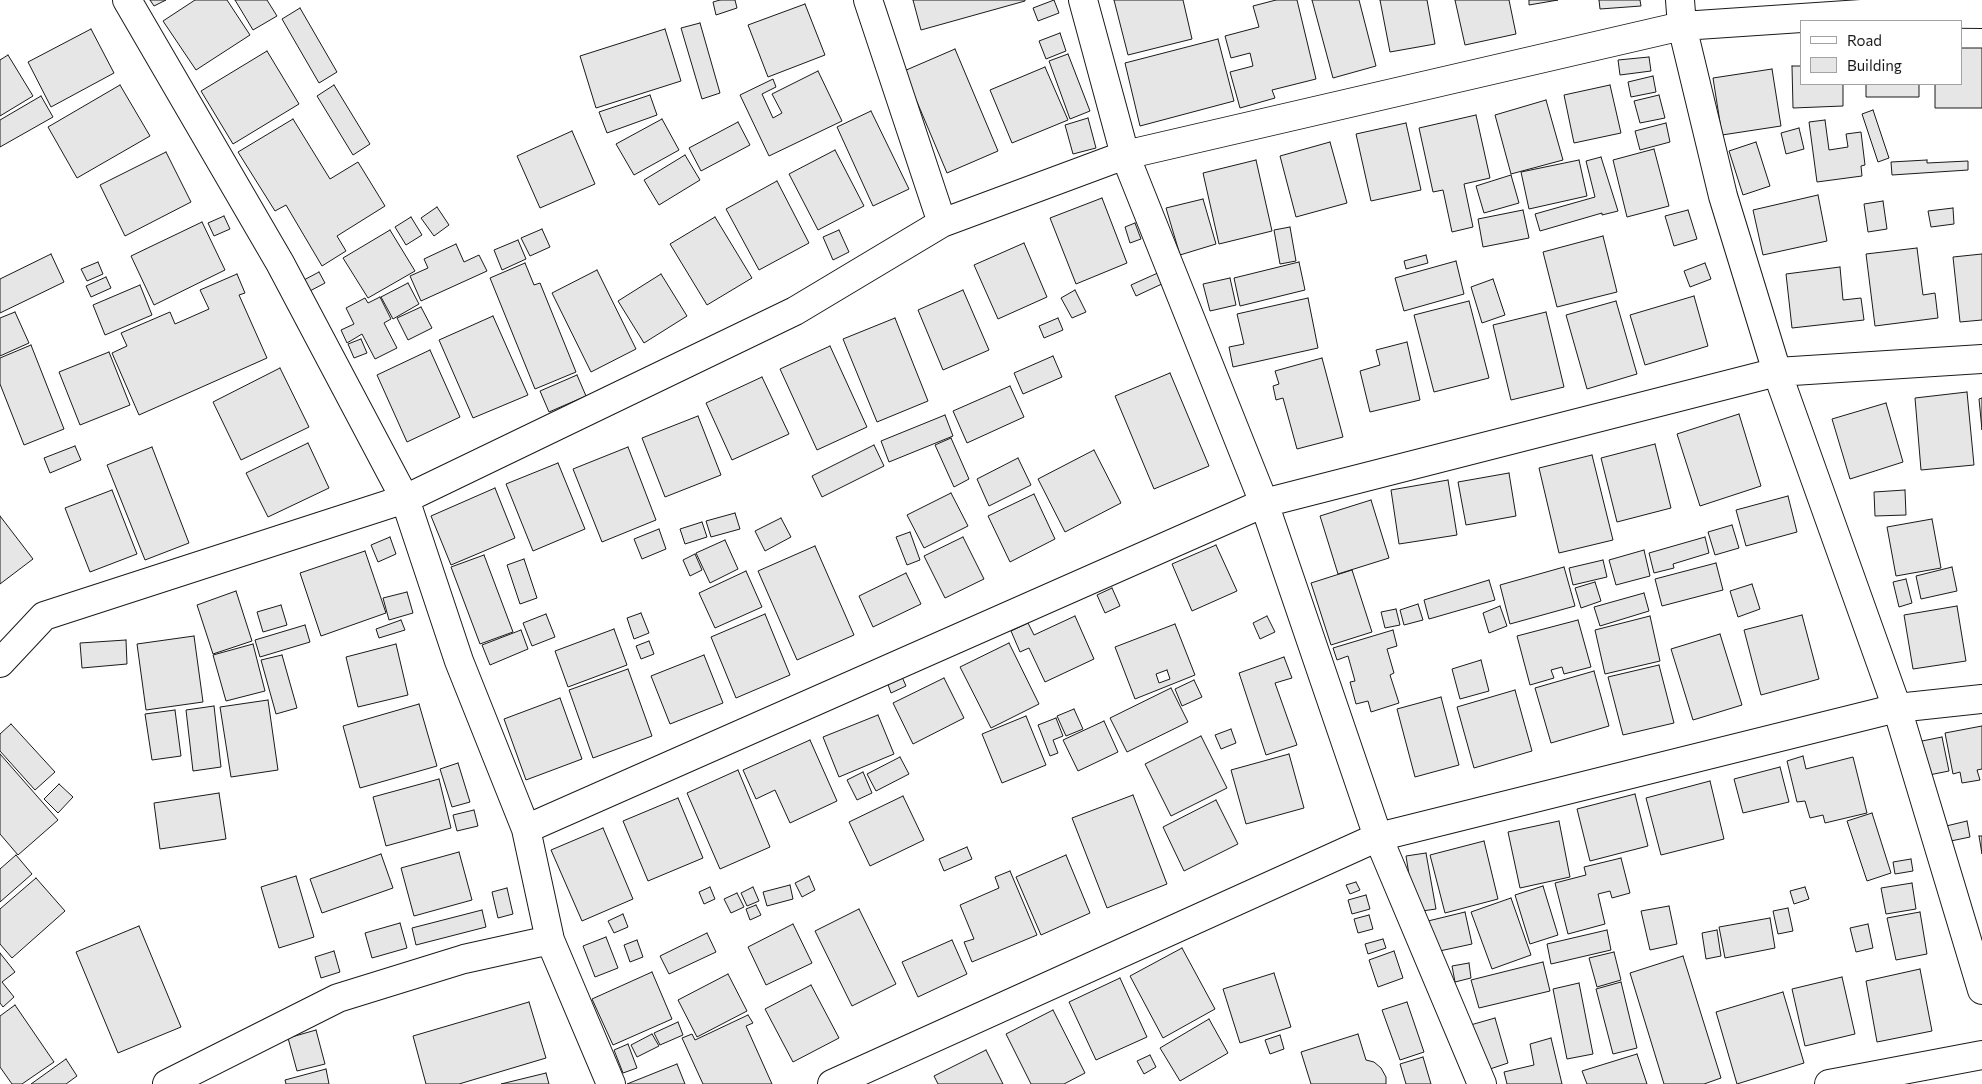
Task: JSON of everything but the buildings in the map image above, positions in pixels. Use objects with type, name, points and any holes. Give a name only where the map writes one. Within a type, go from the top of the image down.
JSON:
[{"type":"street","points":[[127,0],[280,263],[405,499],[459,661],[526,829],[550,940],[612,1084]]},
{"type":"street","points":[[868,0],[942,223]]},
{"type":"street","points":[[1083,0],[1125,155],[1264,503],[1378,837],[1482,1084]]},
{"type":"street","points":[[0,662],[44,616],[405,499],[795,311],[942,223],[1125,155],[1681,13],[1982,14]]},
{"type":"street","points":[[1681,13],[1723,196],[1776,372],[1897,708],[1982,990]]},
{"type":"street","points":[[526,829],[1264,503],[1776,372],[1982,358]]},
{"type":"street","points":[[832,1084],[1378,837],[1897,708],[1982,699]]},
{"type":"street","points":[[166,1084],[338,998],[464,959],[550,940]]},
{"type":"street","points":[[1829,1084],[1982,1055]]}]
